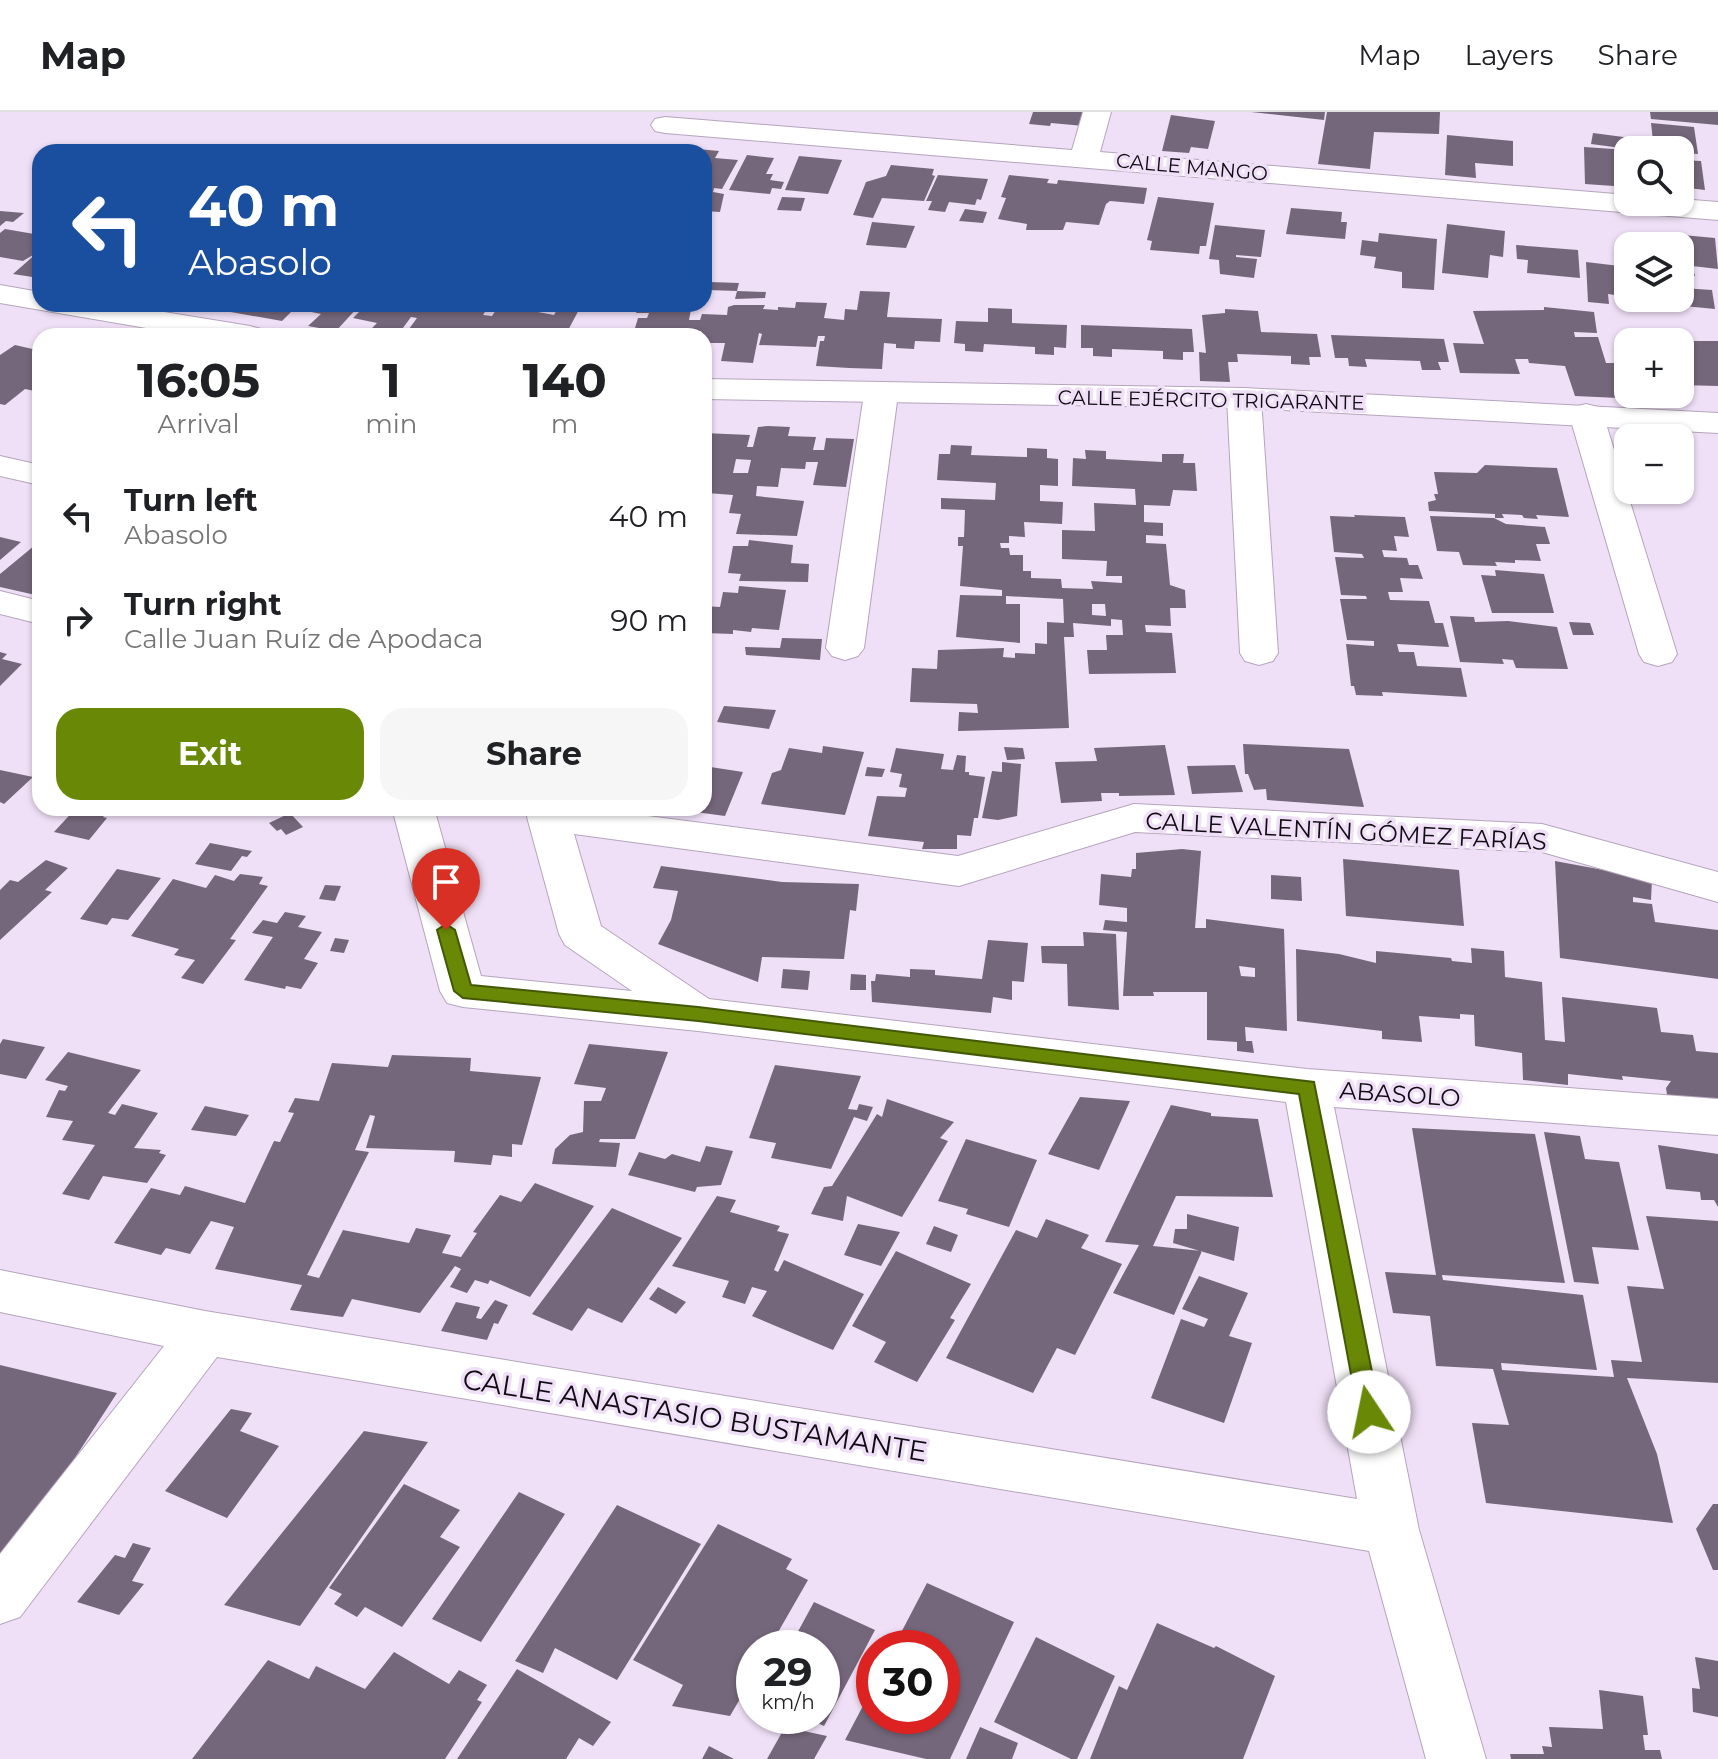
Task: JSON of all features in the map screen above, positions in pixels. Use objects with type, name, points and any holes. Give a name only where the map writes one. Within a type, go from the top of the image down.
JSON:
[{"type":"street","points":[[1084,158],[1097,112]]},
{"type":"street","name":"CALLE MANGO","points":[[646,144],[670,118],[773,122],[1084,158],[1718,211]]},
{"type":"street","points":[[0,294],[32,300]]},
{"type":"street","points":[[106,312],[202,328]]},
{"type":"street","name":"CALLE EJÉRCITO TRIGARANTE","points":[[712,389],[1244,398],[1718,423]]},
{"type":"street","points":[[845,648],[881,394]]},
{"type":"street","points":[[1244,398],[1259,653]]},
{"type":"street","points":[[1586,414],[1658,654]]},
{"type":"street","points":[[0,466],[32,473]]},
{"type":"street","points":[[0,602],[32,611]]},
{"type":"street","name":"ABASOLO","points":[[415,816],[463,991],[698,1014],[1307,1087],[1718,1117]]},
{"type":"street","points":[[550,816],[581,934],[698,1014]]},
{"type":"street","name":"CALLE VALENTÍN GÓMEZ FARÍAS","points":[[577,816],[959,871],[1134,818],[1542,838],[1718,887]]},
{"type":"street","points":[[1307,1087],[1391,1530],[1456,1759]]},
{"type":"street","name":"CALLE ANASTASIO BUSTAMANTE","points":[[0,1291],[205,1333],[1391,1530]]},
{"type":"street","points":[[0,1598],[205,1333]]},
{"type":"building","points":[[1033,112],[1087,113],[1084,126],[1051,123],[1050,126],[1029,124]]},
{"type":"building","points":[[1251,112],[1325,112],[1324,120]]},
{"type":"building","points":[[1327,112],[1440,112],[1439,134],[1374,132],[1370,169],[1318,164]]},
{"type":"building","points":[[1650,112],[1718,112],[1718,125],[1651,119]]},
{"type":"building","points":[[1171,115],[1215,121],[1208,149],[1191,147],[1189,153],[1162,151]]},
{"type":"building","points":[[1651,123],[1694,127],[1698,154],[1694,154],[1694,136],[1652,136]]},
{"type":"building","points":[[1593,133],[1616,136],[1614,147],[1591,144]]},
{"type":"building","points":[[1447,135],[1513,141],[1513,166],[1475,163],[1476,178],[1445,175]]},
{"type":"building","points":[[1584,147],[1614,149],[1614,186],[1585,184]]},
{"type":"building","points":[[712,150],[719,151],[715,158],[738,160],[722,189],[714,188],[713,192],[724,194],[720,212],[712,212]]},
{"type":"building","points":[[747,155],[774,158],[766,174],[773,174],[770,180],[784,182],[781,189],[772,188],[770,194],[729,190]]},
{"type":"building","points":[[799,156],[842,160],[828,194],[785,190]]},
{"type":"building","points":[[1694,161],[1701,161],[1705,190],[1694,189]]},
{"type":"building","points":[[891,165],[934,169],[932,175],[935,176],[924,201],[882,198],[873,218],[853,215],[866,182],[886,176]]},
{"type":"building","points":[[938,175],[988,179],[981,200],[977,199],[975,205],[949,202],[945,212],[928,210],[932,201],[926,201]]},
{"type":"building","points":[[1009,175],[1049,179],[1047,183],[1057,184],[1058,180],[1147,188],[1144,204],[1110,201],[1106,204],[1099,225],[1066,222],[1063,230],[1026,230],[1027,224],[998,219],[1006,198],[1001,197]]},
{"type":"building","points":[[782,197],[805,198],[801,211],[777,210]]},
{"type":"building","points":[[1158,197],[1214,203],[1206,246],[1200,246],[1199,254],[1150,250],[1152,241],[1147,240]]},
{"type":"building","points":[[1291,208],[1342,212],[1341,222],[1347,222],[1345,239],[1286,234]]},
{"type":"building","points":[[965,209],[987,212],[983,223],[959,221]]},
{"type":"building","points":[[0,211],[24,213],[13,222],[6,221],[0,226]]},
{"type":"building","points":[[872,222],[915,226],[906,248],[866,245]]},
{"type":"building","points":[[1447,224],[1505,231],[1503,257],[1490,255],[1488,278],[1442,273]]},
{"type":"building","points":[[1215,225],[1265,230],[1261,257],[1236,255],[1257,259],[1254,278],[1220,274],[1219,260],[1209,259]]},
{"type":"building","points":[[5,229],[32,234],[32,256],[23,261],[0,257],[0,233]]},
{"type":"building","points":[[1379,233],[1437,239],[1434,290],[1402,288],[1402,272],[1374,268],[1376,257],[1360,255],[1362,240],[1378,242]]},
{"type":"building","points":[[1694,236],[1715,238],[1718,269],[1694,266]]},
{"type":"building","points":[[1516,245],[1578,250],[1580,278],[1527,273],[1528,260],[1517,259]]},
{"type":"building","points":[[32,257],[32,277],[13,274]]},
{"type":"building","points":[[1586,262],[1614,265],[1614,295],[1608,294],[1609,304],[1588,302]]},
{"type":"building","points":[[712,282],[739,283],[737,291],[712,290]]},
{"type":"building","points":[[1694,289],[1712,290],[1715,309],[1694,307]]},
{"type":"building","points":[[737,291],[766,292],[765,298],[735,299]]},
{"type":"building","points":[[860,291],[890,292],[887,317],[942,319],[940,342],[915,341],[914,349],[896,348],[896,344],[884,343],[882,369],[849,368],[816,366],[820,341],[824,341],[825,336],[818,336],[816,347],[759,345],[762,334],[759,333],[753,363],[721,361],[725,343],[712,343],[712,328],[635,328],[638,318],[647,318],[649,313],[636,312],[690,312],[689,320],[700,320],[702,314],[727,315],[728,307],[734,305],[765,305],[763,309],[778,310],[778,307],[795,308],[796,302],[827,303],[824,318],[844,320],[845,309],[857,310]]},
{"type":"building","points":[[1544,307],[1594,312],[1597,333],[1574,332],[1575,337],[1598,337],[1606,363],[1614,363],[1614,398],[1575,396],[1565,366],[1529,363],[1528,359],[1515,359],[1520,374],[1460,373],[1453,343],[1484,344],[1473,311],[1544,310]]},
{"type":"building","points":[[988,308],[1012,309],[1012,323],[1067,325],[1066,348],[1054,347],[1054,355],[1035,354],[1035,347],[984,344],[983,352],[965,351],[965,344],[954,343],[956,321],[988,322]]},
{"type":"building","points":[[1225,309],[1258,311],[1261,332],[1317,334],[1321,357],[1309,357],[1310,365],[1291,364],[1291,356],[1237,354],[1238,362],[1228,362],[1230,382],[1200,381],[1199,352],[1206,353],[1202,315],[1225,313]]},
{"type":"building","points":[[231,312],[291,312],[282,321]]},
{"type":"building","points":[[311,312],[353,312],[339,328],[308,326],[321,314]]},
{"type":"building","points":[[359,312],[485,312],[483,315],[492,316],[495,312],[554,315],[556,312],[578,312],[569,328],[410,328],[417,318],[411,317],[403,328],[372,328],[377,323],[353,318]]},
{"type":"building","points":[[1081,325],[1192,329],[1194,352],[1183,352],[1183,360],[1163,359],[1163,351],[1112,349],[1112,357],[1093,356],[1093,348],[1081,348]]},
{"type":"building","points":[[1331,335],[1444,339],[1449,362],[1438,362],[1441,370],[1422,370],[1420,361],[1365,359],[1367,367],[1349,366],[1348,358],[1335,358]]},
{"type":"building","points":[[1694,341],[1718,341],[1718,386],[1694,385]]},
{"type":"building","points":[[15,345],[32,349],[32,390],[25,389],[5,405],[0,404],[0,355]]},
{"type":"building","points":[[768,426],[790,427],[788,436],[816,437],[813,450],[824,450],[826,438],[854,439],[846,487],[813,485],[818,462],[806,462],[805,469],[781,468],[778,487],[757,486],[756,496],[804,501],[797,536],[736,534],[741,514],[729,513],[733,495],[712,493],[712,433],[750,435],[747,447],[753,447],[758,427]],"holes":[[[736,459],[751,460],[748,473],[733,473]]]},
{"type":"building","points":[[951,445],[972,446],[971,455],[1027,457],[1027,448],[1047,449],[1047,458],[1058,459],[1058,486],[1040,485],[1040,501],[1063,502],[1062,524],[1024,522],[1025,537],[1009,536],[1009,543],[1000,543],[1001,548],[1009,548],[1010,555],[1023,555],[1023,571],[1031,571],[1031,578],[1061,579],[1062,588],[1093,589],[1091,581],[1122,583],[1122,576],[1106,576],[1107,561],[1062,559],[1062,530],[1095,531],[1094,503],[1136,505],[1135,489],[1072,486],[1073,458],[1086,459],[1085,450],[1106,451],[1106,459],[1162,462],[1162,454],[1184,454],[1183,463],[1195,463],[1197,491],[1173,490],[1170,506],[1144,505],[1144,522],[1163,523],[1163,536],[1146,535],[1146,543],[1166,544],[1170,585],[1185,590],[1186,608],[1170,608],[1171,626],[1145,625],[1146,632],[1172,633],[1176,673],[1089,674],[1087,650],[1107,650],[1106,635],[1123,635],[1122,620],[1111,619],[1111,626],[1073,623],[1074,637],[1064,637],[1069,728],[958,731],[959,712],[978,713],[977,704],[910,702],[912,668],[937,669],[938,650],[1004,648],[1003,657],[1015,658],[1015,653],[1035,654],[1035,643],[1047,644],[1047,622],[1064,623],[1063,599],[1006,596],[1006,604],[1020,604],[1020,643],[956,637],[960,595],[1002,596],[1002,590],[960,586],[963,546],[958,546],[958,537],[964,537],[965,510],[941,509],[941,498],[995,500],[996,483],[937,480],[939,454],[950,454]],"holes":[[[1092,604],[1105,604],[1106,616],[1092,615]]]},
{"type":"building","points":[[1485,465],[1557,468],[1569,517],[1536,515],[1538,519],[1502,514],[1504,518],[1495,518],[1495,514],[1429,511],[1428,502],[1436,500],[1434,494],[1438,494],[1434,472],[1477,473]]},
{"type":"building","points":[[1330,516],[1405,517],[1409,537],[1394,536],[1397,551],[1382,550],[1384,557],[1407,558],[1409,565],[1418,565],[1423,579],[1400,578],[1403,592],[1388,592],[1390,600],[1429,601],[1435,623],[1443,623],[1449,647],[1397,644],[1399,652],[1414,652],[1417,666],[1461,668],[1467,697],[1382,692],[1383,696],[1356,695],[1354,686],[1351,686],[1346,644],[1374,646],[1374,641],[1347,640],[1340,599],[1367,599],[1366,596],[1341,595],[1335,557],[1364,558],[1362,554],[1334,552]]},
{"type":"building","points":[[1430,516],[1494,518],[1506,524],[1545,527],[1550,544],[1536,544],[1541,561],[1495,562],[1497,566],[1463,565],[1459,552],[1437,551]]},
{"type":"building","points":[[0,537],[21,542],[0,560]]},
{"type":"building","points":[[749,540],[793,545],[791,563],[809,564],[808,582],[739,581],[741,574],[728,573],[733,546],[748,546]]},
{"type":"building","points":[[32,548],[32,594],[0,587],[0,574]]},
{"type":"building","points":[[1495,570],[1544,574],[1554,613],[1492,613],[1481,575],[1496,576]]},
{"type":"building","points":[[739,586],[786,590],[779,630],[752,628],[751,632],[733,630],[733,634],[712,633],[712,606],[720,607],[723,592],[738,593]]},
{"type":"building","points":[[1450,616],[1474,617],[1475,622],[1508,621],[1557,627],[1568,669],[1516,668],[1513,660],[1502,659],[1504,664],[1460,662]]},
{"type":"building","points":[[1569,622],[1590,623],[1594,635],[1573,635]]},
{"type":"building","points":[[782,638],[822,639],[820,660],[746,655],[745,647],[780,648]]},
{"type":"building","points":[[0,652],[7,654],[2,659],[22,664],[0,686]]},
{"type":"building","points":[[724,706],[776,710],[769,729],[717,722]]},
{"type":"building","points":[[1243,744],[1349,749],[1364,807],[1267,800],[1266,789],[1254,790],[1248,774],[1245,774]]},
{"type":"building","points":[[1165,745],[1175,795],[1119,796],[1119,793],[1101,793],[1102,801],[1061,803],[1055,762],[1097,761],[1094,748]]},
{"type":"building","points":[[823,746],[864,752],[845,815],[761,804],[772,773],[781,770],[789,748],[822,753]]},
{"type":"building","points":[[1004,747],[1023,748],[1025,759],[1007,760]]},
{"type":"building","points":[[896,748],[944,754],[941,769],[953,770],[957,755],[966,756],[965,772],[985,777],[978,818],[974,818],[971,836],[957,835],[957,849],[922,849],[924,842],[868,836],[877,796],[905,797],[907,788],[899,787],[902,774],[890,772]]},
{"type":"building","points":[[1002,762],[1021,764],[1017,816],[998,820],[982,818],[992,771],[1002,772]]},
{"type":"building","points":[[1235,765],[1243,792],[1192,794],[1187,766]]},
{"type":"building","points":[[712,767],[743,772],[725,816],[712,814]]},
{"type":"building","points":[[867,767],[885,769],[882,777],[865,776]]},
{"type":"building","points":[[0,770],[32,777],[4,804],[0,802]]},
{"type":"building","points":[[69,816],[107,818],[89,840],[54,832]]},
{"type":"building","points":[[284,816],[293,816],[303,827],[286,835],[269,823]]},
{"type":"building","points":[[210,843],[252,851],[247,857],[242,856],[231,871],[195,864]]},
{"type":"building","points":[[1182,849],[1201,851],[1195,928],[1206,928],[1206,919],[1284,929],[1287,1031],[1245,1027],[1246,1041],[1252,1041],[1254,1053],[1237,1051],[1237,1042],[1207,1040],[1207,992],[1153,992],[1154,996],[1123,996],[1127,932],[1103,930],[1105,920],[1127,922],[1127,908],[1099,905],[1101,874],[1131,877],[1132,869],[1136,869],[1136,853]],"holes":[[[1239,966],[1255,968],[1255,977],[1241,976]]]},
{"type":"building","points":[[1343,859],[1459,870],[1464,926],[1346,916]]},
{"type":"building","points":[[46,860],[68,868],[45,890],[52,892],[0,940],[0,890],[10,880],[18,882]]},
{"type":"building","points":[[1555,861],[1652,879],[1651,900],[1633,897],[1633,902],[1652,904],[1655,922],[1718,930],[1718,979],[1560,958]]},
{"type":"building","points":[[661,866],[782,882],[859,884],[856,911],[850,910],[844,959],[762,957],[758,982],[658,944],[671,920],[678,891],[653,888]]},
{"type":"building","points":[[117,869],[161,878],[128,920],[112,918],[107,925],[80,919]]},
{"type":"building","points":[[240,874],[263,877],[259,884],[268,886],[230,939],[236,940],[203,984],[181,978],[195,960],[174,955],[179,949],[131,936],[173,879],[206,888],[215,875],[234,881]]},
{"type":"building","points":[[1271,875],[1301,877],[1302,901],[1271,899]]},
{"type":"building","points":[[325,885],[341,886],[335,901],[319,899]]},
{"type":"building","points":[[285,912],[306,916],[298,927],[322,932],[304,959],[318,963],[301,989],[286,986],[285,989],[244,980],[273,937],[252,933],[263,920],[277,923]]},
{"type":"building","points":[[1083,932],[1116,934],[1119,1010],[1068,1006],[1067,964],[1042,963],[1041,946],[1084,946]]},
{"type":"building","points":[[335,938],[349,940],[344,953],[330,951]]},
{"type":"building","points":[[988,940],[1028,943],[1024,982],[1012,981],[1012,1000],[993,997],[991,1013],[872,1002],[871,981],[875,981],[876,974],[910,977],[910,969],[935,970],[935,975],[982,979]]},
{"type":"building","points":[[1471,948],[1504,951],[1505,977],[1542,982],[1545,1040],[1565,1042],[1562,997],[1657,1008],[1661,1032],[1693,1035],[1696,1051],[1718,1053],[1718,1099],[1667,1095],[1666,1088],[1671,1081],[1622,1076],[1623,1080],[1568,1074],[1568,1085],[1523,1080],[1522,1053],[1475,1046],[1474,1015],[1460,1014],[1460,1019],[1419,1016],[1422,1042],[1382,1039],[1382,1031],[1297,1021],[1296,949],[1339,954],[1376,963],[1376,951],[1472,963]]},
{"type":"building","points":[[783,969],[810,971],[808,990],[781,988]]},
{"type":"building","points":[[851,974],[866,975],[866,990],[850,990]]},
{"type":"building","points":[[3,1039],[45,1047],[26,1079],[0,1074],[0,1044]]},
{"type":"building","points":[[589,1044],[668,1052],[635,1139],[600,1139],[599,1142],[620,1143],[616,1167],[552,1164],[555,1149],[570,1135],[583,1132],[584,1101],[601,1101],[606,1088],[574,1084]]},
{"type":"building","points":[[68,1052],[141,1070],[108,1113],[115,1115],[122,1104],[158,1113],[134,1148],[161,1150],[159,1153],[166,1155],[147,1183],[103,1176],[89,1200],[62,1194],[95,1145],[62,1140],[73,1121],[46,1117],[59,1090],[65,1091],[68,1086],[45,1080]]},
{"type":"building","points":[[392,1055],[471,1058],[470,1071],[541,1077],[522,1145],[512,1144],[512,1157],[493,1155],[491,1165],[454,1162],[455,1151],[366,1148],[375,1116],[370,1115],[355,1150],[369,1152],[307,1275],[319,1278],[343,1230],[409,1243],[416,1228],[451,1235],[442,1253],[461,1257],[477,1233],[473,1232],[500,1195],[521,1202],[535,1183],[594,1206],[530,1297],[490,1280],[488,1284],[475,1280],[467,1293],[450,1287],[461,1269],[455,1266],[420,1313],[352,1299],[343,1317],[290,1310],[302,1285],[215,1269],[234,1227],[211,1221],[190,1254],[166,1248],[161,1255],[114,1243],[151,1188],[180,1195],[185,1186],[245,1203],[274,1141],[280,1142],[294,1113],[288,1112],[295,1098],[319,1101],[332,1063],[388,1067]]},
{"type":"building","points":[[775,1065],[861,1076],[848,1109],[857,1110],[859,1104],[873,1107],[867,1121],[854,1117],[831,1169],[771,1158],[776,1143],[749,1138]]},
{"type":"building","points":[[1080,1097],[1130,1101],[1099,1170],[1048,1154]]},
{"type":"building","points":[[887,1099],[954,1122],[940,1138],[948,1141],[902,1217],[847,1196],[843,1221],[811,1214],[824,1187],[832,1186],[877,1114],[882,1117]]},
{"type":"building","points":[[1171,1105],[1211,1113],[1211,1116],[1258,1119],[1273,1197],[1176,1196],[1153,1246],[1202,1251],[1174,1315],[1113,1293],[1139,1245],[1105,1242]]},
{"type":"building","points":[[205,1106],[249,1115],[236,1136],[191,1130]]},
{"type":"building","points":[[1412,1128],[1535,1134],[1565,1283],[1442,1275],[1443,1280],[1583,1295],[1597,1370],[1501,1363],[1502,1370],[1614,1377],[1611,1360],[1642,1362],[1627,1286],[1664,1289],[1646,1216],[1718,1221],[1718,1383],[1627,1378],[1657,1454],[1673,1523],[1486,1503],[1472,1423],[1509,1425],[1493,1369],[1436,1366],[1430,1316],[1393,1313],[1385,1272],[1436,1275]]},
{"type":"building","points":[[1544,1132],[1580,1136],[1585,1159],[1619,1162],[1639,1250],[1592,1247],[1599,1284],[1574,1282]]},
{"type":"building","points":[[966,1139],[1037,1160],[1009,1227],[966,1214],[968,1209],[938,1201]]},
{"type":"building","points":[[1658,1145],[1718,1154],[1718,1207],[1714,1200],[1701,1200],[1700,1192],[1666,1189]]},
{"type":"building","points":[[706,1146],[733,1151],[721,1185],[697,1187],[695,1192],[628,1175],[639,1152],[665,1159],[672,1154],[700,1162]]},
{"type":"building","points":[[717,1196],[736,1200],[730,1212],[780,1226],[777,1231],[789,1234],[774,1270],[778,1272],[784,1260],[864,1294],[833,1350],[752,1316],[767,1291],[752,1287],[745,1304],[722,1297],[729,1281],[672,1266]]},
{"type":"building","points":[[612,1208],[682,1238],[622,1323],[588,1308],[572,1331],[532,1314]]},
{"type":"building","points":[[1187,1214],[1239,1227],[1234,1261],[1173,1243],[1175,1229],[1187,1229]]},
{"type":"building","points":[[1046,1219],[1089,1235],[1081,1248],[1122,1264],[1075,1355],[1057,1348],[1033,1393],[946,1358],[1016,1230],[1037,1238]]},
{"type":"building","points":[[858,1224],[900,1232],[881,1266],[844,1255]]},
{"type":"building","points":[[934,1226],[958,1235],[951,1252],[926,1244]]},
{"type":"building","points":[[896,1251],[971,1284],[950,1318],[955,1320],[917,1382],[874,1362],[886,1342],[852,1326]]},
{"type":"building","points":[[1199,1276],[1248,1293],[1229,1336],[1252,1343],[1224,1423],[1151,1398],[1181,1319],[1204,1327],[1208,1319],[1182,1309]]},
{"type":"building","points":[[658,1287],[686,1302],[676,1314],[649,1299]]},
{"type":"building","points":[[495,1300],[508,1305],[498,1324],[494,1323],[487,1340],[441,1331],[456,1302],[480,1307],[476,1318],[481,1319]]},
{"type":"building","points":[[0,1365],[117,1393],[60,1481],[0,1558]]},
{"type":"building","points":[[231,1409],[252,1413],[240,1431],[279,1446],[227,1518],[165,1491]]},
{"type":"building","points":[[364,1431],[428,1442],[300,1626],[224,1605]]},
{"type":"building","points":[[404,1484],[460,1510],[440,1537],[460,1547],[402,1627],[365,1607],[357,1617],[334,1604],[342,1594],[329,1588]]},
{"type":"building","points":[[519,1492],[565,1514],[481,1642],[432,1619]]},
{"type":"building","points":[[1713,1504],[1718,1504],[1718,1570],[1713,1570],[1696,1529]]},
{"type":"building","points":[[617,1505],[701,1544],[617,1680],[555,1648],[543,1673],[515,1661]]},
{"type":"building","points":[[718,1524],[792,1559],[786,1569],[808,1580],[779,1630],[736,1630],[736,1706],[730,1716],[672,1706],[683,1685],[633,1660]]},
{"type":"building","points":[[133,1543],[151,1548],[132,1581],[144,1584],[119,1615],[77,1602],[115,1555],[125,1558]]},
{"type":"building","points":[[927,1583],[1014,1622],[950,1759],[926,1759],[845,1740],[856,1719],[856,1734],[960,1734],[960,1630],[902,1630]]},
{"type":"building","points":[[814,1602],[875,1630],[856,1630],[856,1666],[840,1696],[840,1630],[799,1630]]},
{"type":"building","points":[[1157,1623],[1214,1648],[1216,1646],[1275,1676],[1243,1759],[1090,1759],[1119,1686],[1127,1690]]},
{"type":"building","points":[[1036,1637],[1115,1676],[1077,1759],[1071,1759],[994,1722]]},
{"type":"building","points":[[394,1652],[449,1684],[459,1670],[487,1685],[477,1700],[482,1702],[445,1759],[192,1759],[268,1660],[309,1679],[316,1666],[365,1689]]},
{"type":"building","points":[[1695,1657],[1718,1661],[1718,1717],[1693,1712],[1692,1688],[1700,1689]]},
{"type":"building","points":[[517,1669],[611,1722],[593,1746],[579,1738],[566,1759],[457,1759]]},
{"type":"building","points":[[1599,1690],[1643,1696],[1648,1735],[1643,1735],[1645,1750],[1660,1750],[1662,1759],[1511,1759],[1510,1754],[1544,1754],[1542,1746],[1552,1747],[1549,1727],[1603,1729]]},
{"type":"building","points":[[980,1727],[1018,1743],[1012,1759],[966,1759]]},
{"type":"building","points":[[781,1734],[827,1736],[814,1759],[767,1759]]},
{"type":"building","points":[[709,1746],[734,1759],[702,1759]]},
{"type":"route","points":[[446,930],[463,991],[698,1014],[1307,1087],[1369,1412]]}]
